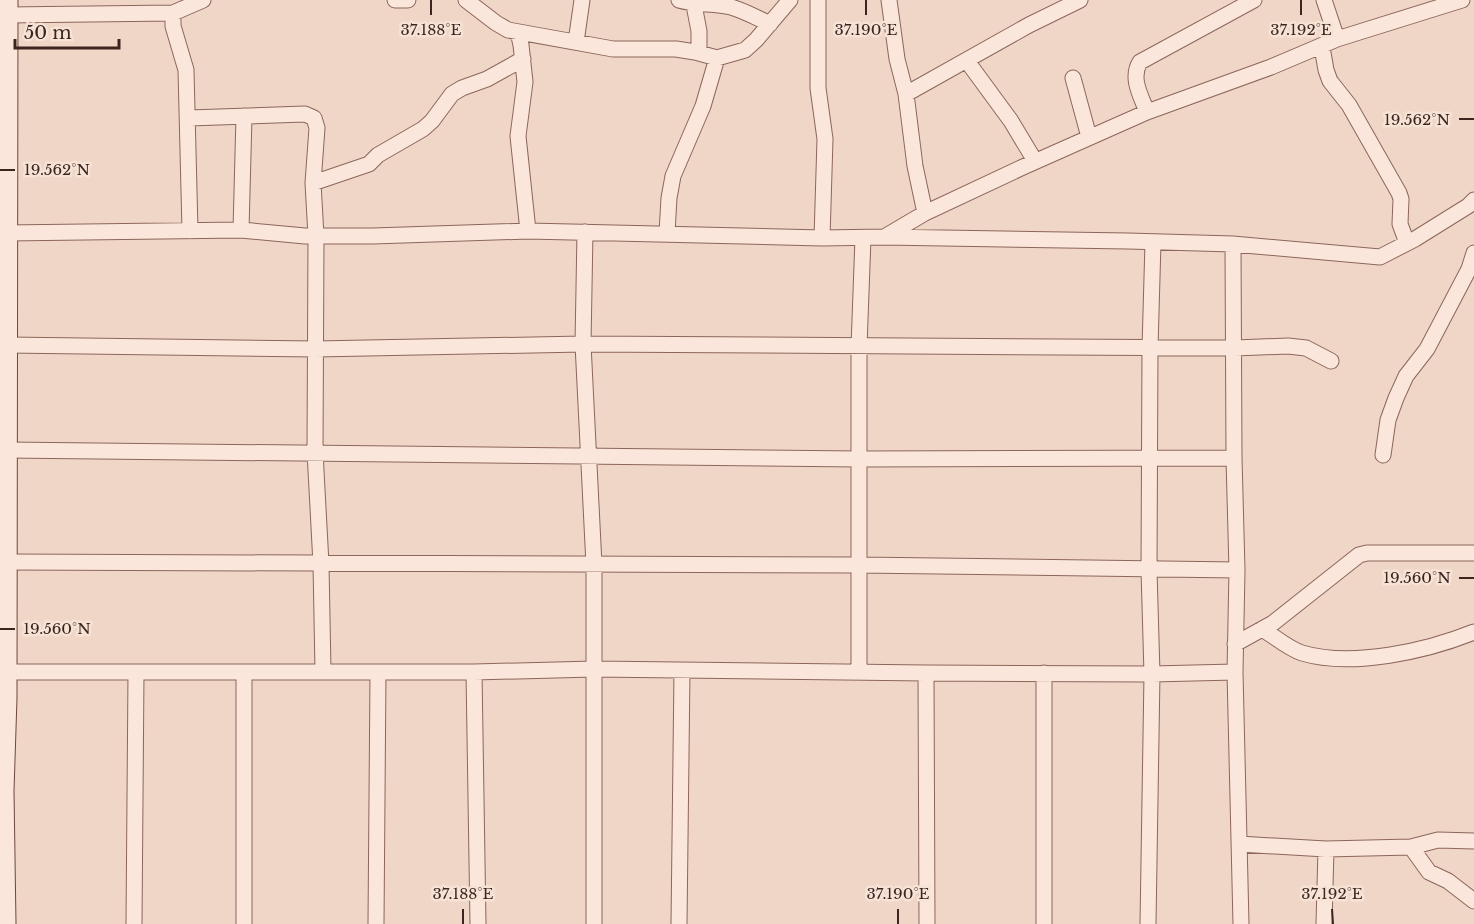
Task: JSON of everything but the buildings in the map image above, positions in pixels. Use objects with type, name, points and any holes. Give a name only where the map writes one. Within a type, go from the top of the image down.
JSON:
[{"type":"main road","points":[[5,924],[1,791],[5,672],[3,615],[7,562],[3,526],[7,345],[3,299],[6,233],[4,159],[7,7]]},
{"type":"street","points":[[7,7],[173,13],[203,0]]},
{"type":"street","points":[[395,0],[408,0]]},
{"type":"street","points":[[466,0],[496,23],[518,32],[613,49],[676,49],[699,52],[717,58],[744,50],[790,0]]},
{"type":"street","points":[[576,42],[582,0]]},
{"type":"street","points":[[818,0],[818,88],[825,140],[822,238]]},
{"type":"street","points":[[889,0],[897,59],[906,94],[915,166],[926,213]]},
{"type":"street","points":[[906,94],[1029,24],[1080,0]]},
{"type":"street","points":[[1147,112],[1135,78],[1135,69],[1140,62],[1254,0]]},
{"type":"street","points":[[1324,0],[1337,39]]},
{"type":"street","points":[[884,237],[926,213],[1147,112],[1322,47],[1337,39],[1462,0]]},
{"type":"street","points":[[699,52],[699,31],[689,2],[744,11],[770,24]]},
{"type":"street","points":[[173,13],[173,26],[186,70],[189,118],[190,231]]},
{"type":"street","points":[[518,32],[523,59],[524,93],[518,136],[528,231]]},
{"type":"street","points":[[1322,47],[1330,81],[1349,105],[1399,194],[1401,199],[1400,224],[1407,243]]},
{"type":"street","points":[[667,233],[669,198],[674,176],[703,106],[717,58]]},
{"type":"street","points":[[313,183],[369,164],[378,155],[423,129],[432,121],[452,94],[487,79],[523,59]]},
{"type":"street","points":[[967,61],[1011,121],[1035,162]]},
{"type":"street","points":[[1073,78],[1089,137]]},
{"type":"street","points":[[189,118],[305,114],[314,118],[317,128],[313,183],[316,236],[315,452],[321,564],[323,671]]},
{"type":"street","points":[[241,231],[244,116]]},
{"type":"street","points":[[6,233],[241,231],[316,236],[528,231],[667,233],[822,238],[884,237],[1233,244],[1380,257],[1407,243],[1468,206],[1474,200]]},
{"type":"street","points":[[585,232],[583,345],[594,565],[594,924]]},
{"type":"street","points":[[859,672],[859,347],[863,238]]},
{"type":"street","points":[[1148,924],[1152,674],[1149,570],[1150,348],[1154,242]]},
{"type":"street","points":[[1233,244],[1237,570],[1235,672],[1241,924]]},
{"type":"street","points":[[1383,455],[1388,420],[1395,398],[1406,376],[1427,348],[1469,269],[1474,253]]},
{"type":"street","points":[[7,345],[315,349],[583,345],[1150,348],[1288,346],[1306,348],[1331,361]]},
{"type":"street","points":[[6,450],[859,459],[1234,458]]},
{"type":"street","points":[[1235,644],[1262,629],[1359,555],[1367,553],[1474,553]]},
{"type":"street","points":[[7,562],[858,564],[1237,570]]},
{"type":"street","points":[[1262,629],[1301,653],[1340,658],[1379,657],[1412,651],[1474,632]]},
{"type":"street","points":[[5,672],[474,672],[594,669],[926,673],[1235,672]]},
{"type":"street","points":[[679,924],[682,671]]},
{"type":"street","points":[[244,672],[244,924]]},
{"type":"street","points":[[376,924],[378,672]]},
{"type":"street","points":[[474,672],[478,924]]},
{"type":"street","points":[[134,924],[136,673]]},
{"type":"street","points":[[926,673],[927,924]]},
{"type":"street","points":[[1044,673],[1044,924]]},
{"type":"street","points":[[1239,844],[1326,849],[1411,847],[1438,840],[1474,841]]},
{"type":"street","points":[[1411,847],[1429,872],[1448,881],[1474,901]]},
{"type":"street","points":[[1324,924],[1326,849]]},
{"type":"street","points":[[5,924],[12,924]]}]
